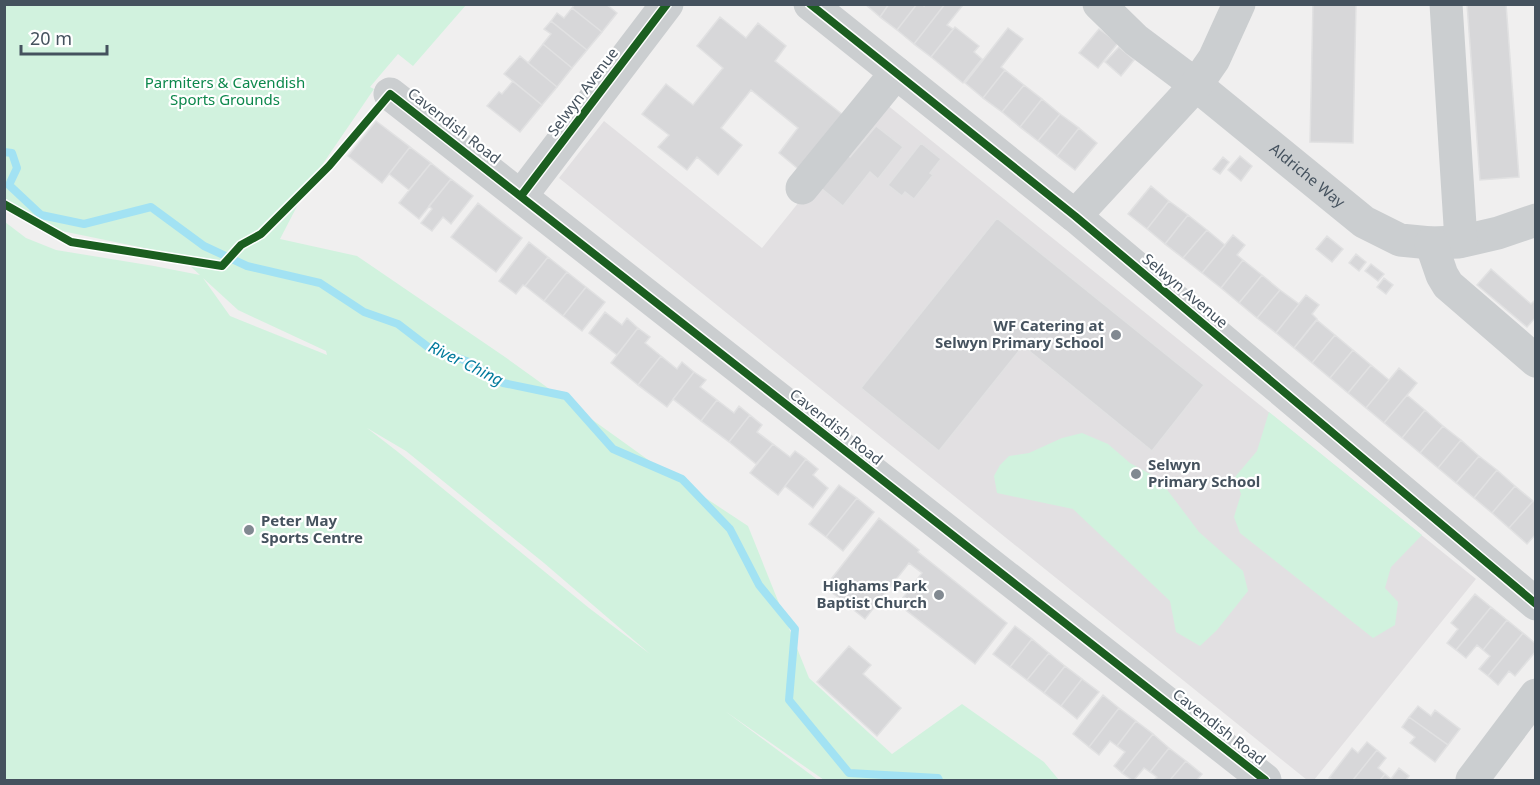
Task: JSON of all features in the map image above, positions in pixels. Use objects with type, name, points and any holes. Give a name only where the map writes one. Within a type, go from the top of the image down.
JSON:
[{"type":"street","name":"Selwyn Avenue","points":[[521,196],[667,4]]},
{"type":"street","name":"Selwyn Avenue","points":[[810,4],[1075,216],[1536,604]]},
{"type":"street","name":"Aldriche Way","points":[[1099,4],[1136,40],[1196,85],[1364,222],[1400,240],[1446,242],[1498,233],[1536,220]]},
{"type":"street","points":[[1075,216],[1196,85],[1214,59],[1239,4]]},
{"type":"street","points":[[1446,4],[1446,242],[1442,275],[1448,285],[1536,361]]},
{"type":"street","points":[[802,188],[896,74]]},
{"type":"street","name":"Cavendish Road","points":[[390,94],[1265,780]]},
{"type":"street","points":[[1472,780],[1536,695]]},
{"type":"shaded area","name":"Selwyn Primary School","points":[[881,100],[1476,579],[1314,780],[1307,780],[559,178],[604,121],[762,248]]},
{"type":"green space","name":"Parmiters & Cavendish Sports Grounds","points":[[5,4],[466,5],[413,66],[398,54],[370,87],[374,89],[307,187],[280,239],[357,256],[505,357],[654,464],[748,526],[809,678],[892,754],[962,704],[1044,762],[1059,780],[824,780],[725,711],[818,780],[5,780],[5,222],[26,238],[56,250],[200,275],[178,255],[52,229],[5,200]],"holes":[[[203,278],[238,310],[326,351],[327,355],[230,316]],[[367,428],[406,451],[544,563],[650,654],[589,608]]]},
{"type":"green space","points":[[1269,412],[1422,535],[1391,567],[1385,588],[1398,602],[1395,625],[1373,638],[1240,533],[1234,517],[1241,494],[1235,477],[1257,451]]},
{"type":"green space","points":[[1082,433],[1108,444],[1130,463],[1159,479],[1199,532],[1243,571],[1248,591],[1217,630],[1200,646],[1176,632],[1170,601],[1073,509],[997,493],[994,476],[1009,456],[1029,453],[1062,438]]},
{"type":"building","points":[[575,4],[606,4],[617,13],[602,32],[572,8]]},
{"type":"building","points":[[865,4],[889,4],[880,17]]},
{"type":"building","points":[[889,4],[917,4],[897,30],[880,17]]},
{"type":"building","points":[[917,4],[924,6],[925,4],[945,4],[914,44],[897,30]]},
{"type":"building","points":[[945,4],[963,5],[947,25],[953,29],[931,57],[914,44]]},
{"type":"building","points":[[1313,4],[1356,4],[1353,143],[1310,142]]},
{"type":"building","points":[[1467,4],[1506,4],[1519,177],[1480,180]]},
{"type":"building","points":[[572,8],[602,32],[587,50],[551,21],[557,13],[564,18]]},
{"type":"building","points":[[720,17],[746,38],[758,23],[786,46],[775,61],[847,118],[803,173],[779,153],[798,128],[751,90],[721,128],[742,145],[718,175],[697,157],[687,170],[658,147],[669,135],[642,114],[666,84],[693,105],[723,68],[697,46]]},
{"type":"building","points":[[551,21],[587,50],[572,68],[543,44],[551,34],[544,29]]},
{"type":"building","points":[[955,27],[979,46],[974,52],[982,59],[963,83],[931,57]]},
{"type":"building","points":[[1008,28],[1023,39],[1001,67],[1005,70],[983,98],[965,83]]},
{"type":"building","points":[[1099,29],[1118,43],[1098,68],[1079,53]]},
{"type":"building","points":[[543,44],[572,68],[557,87],[528,63]]},
{"type":"building","points":[[1119,47],[1134,60],[1121,76],[1105,62]]},
{"type":"building","points":[[520,56],[557,87],[542,105],[504,74]]},
{"type":"building","points":[[1005,70],[1024,85],[1002,112],[983,98]]},
{"type":"building","points":[[513,81],[542,105],[520,132],[487,106]]},
{"type":"building","points":[[1024,85],[1042,99],[1020,127],[1002,112]]},
{"type":"building","points":[[1042,99],[1060,114],[1038,141],[1020,127]]},
{"type":"building","points":[[1060,114],[1079,128],[1057,156],[1038,141]]},
{"type":"building","points":[[376,121],[410,147],[382,183],[348,156]]},
{"type":"building","points":[[876,126],[903,147],[878,179],[870,172],[843,206],[817,185],[844,152],[850,157]]},
{"type":"building","points":[[1079,128],[1097,143],[1075,170],[1057,156]]},
{"type":"building","points":[[921,143],[941,159],[930,173],[933,175],[914,199],[905,192],[902,196],[888,185]]},
{"type":"building","points":[[410,147],[431,163],[409,190],[389,174]]},
{"type":"building","points":[[1240,156],[1252,166],[1241,181],[1228,170]]},
{"type":"building","points":[[1223,157],[1229,162],[1220,174],[1213,169]]},
{"type":"building","points":[[431,163],[451,179],[419,219],[399,203]]},
{"type":"building","points":[[451,179],[473,196],[451,224],[443,217],[432,231],[421,223],[432,209],[429,206]]},
{"type":"building","points":[[1151,186],[1169,201],[1147,229],[1128,214]]},
{"type":"building","points":[[1169,201],[1188,215],[1165,244],[1147,229]]},
{"type":"building","points":[[478,203],[522,238],[496,272],[451,237]]},
{"type":"building","points":[[1188,215],[1207,230],[1183,258],[1165,244]]},
{"type":"building","name":"Selwyn Primary School","points":[[997,218],[1204,385],[1152,451],[1023,346],[939,451],[861,388]]},
{"type":"building","points":[[1207,230],[1225,245],[1202,273],[1183,258]]},
{"type":"building","points":[[1233,235],[1245,245],[1237,255],[1243,260],[1221,288],[1202,273]]},
{"type":"building","points":[[1327,236],[1343,249],[1332,262],[1316,249]]},
{"type":"building","points":[[529,242],[548,257],[516,294],[499,281]]},
{"type":"building","points":[[1356,254],[1366,262],[1359,271],[1349,263]]},
{"type":"building","points":[[548,257],[567,272],[544,301],[525,286]]},
{"type":"building","points":[[1243,260],[1262,275],[1239,303],[1221,288]]},
{"type":"building","points":[[1371,264],[1384,274],[1378,281],[1365,271]]},
{"type":"building","points":[[1491,269],[1531,304],[1536,299],[1536,317],[1527,327],[1477,285]]},
{"type":"building","points":[[567,272],[586,287],[563,316],[544,301]]},
{"type":"building","points":[[1262,275],[1280,290],[1257,318],[1239,303]]},
{"type":"building","points":[[1384,278],[1393,285],[1386,294],[1377,287]]},
{"type":"building","points":[[586,287],[605,302],[582,331],[563,316]]},
{"type":"building","points":[[1280,290],[1299,304],[1276,333],[1257,318]]},
{"type":"building","points":[[1306,295],[1319,305],[1312,314],[1317,319],[1294,348],[1276,333]]},
{"type":"building","points":[[605,312],[622,325],[627,318],[638,328],[617,355],[589,333]]},
{"type":"building","points":[[1317,320],[1335,335],[1312,363],[1294,348]]},
{"type":"building","points":[[638,328],[650,337],[645,343],[661,356],[638,385],[611,363]]},
{"type":"building","points":[[1335,335],[1353,350],[1330,378],[1312,363]]},
{"type":"building","points":[[1353,350],[1371,365],[1348,393],[1330,378]]},
{"type":"building","points":[[661,356],[677,369],[682,362],[694,372],[667,407],[638,385]]},
{"type":"building","points":[[1371,365],[1389,380],[1366,408],[1348,393]]},
{"type":"building","points":[[1399,368],[1417,383],[1384,423],[1366,408]]},
{"type":"building","points":[[694,372],[706,380],[700,387],[717,400],[701,421],[673,399]]},
{"type":"building","points":[[1407,395],[1425,410],[1402,438],[1384,423]]},
{"type":"building","points":[[717,400],[734,413],[739,406],[750,415],[729,442],[701,421]]},
{"type":"building","points":[[1425,410],[1443,426],[1420,453],[1402,438]]},
{"type":"building","points":[[750,415],[762,425],[757,432],[773,444],[756,464],[729,442]]},
{"type":"building","points":[[1443,426],[1461,440],[1438,468],[1420,453]]},
{"type":"building","points":[[1461,440],[1479,456],[1456,483],[1438,468]]},
{"type":"building","points":[[773,444],[790,457],[795,451],[806,459],[778,495],[750,473]]},
{"type":"building","points":[[1479,456],[1497,470],[1474,498],[1456,483]]},
{"type":"building","points":[[806,459],[818,469],[813,475],[828,488],[813,508],[785,486]]},
{"type":"building","points":[[1497,470],[1515,486],[1492,513],[1474,498]]},
{"type":"building","points":[[839,485],[857,498],[826,537],[809,524]]},
{"type":"building","points":[[1515,486],[1533,501],[1509,528],[1492,513]]},
{"type":"building","points":[[857,498],[874,512],[843,551],[826,537]]},
{"type":"building","points":[[1533,501],[1536,503],[1536,534],[1527,544],[1509,528]]},
{"type":"building","name":"Highams Park Baptist Church","points":[[879,518],[1007,623],[975,664],[898,604],[922,573],[909,563],[865,619],[825,587]]},
{"type":"building","points":[[1475,594],[1491,607],[1456,650],[1447,643],[1458,629],[1451,623]]},
{"type":"building","points":[[1491,607],[1507,620],[1483,650],[1477,645],[1466,658],[1456,650]]},
{"type":"building","points":[[1507,620],[1523,633],[1488,676],[1479,669],[1490,656],[1483,650]]},
{"type":"building","points":[[1015,626],[1032,639],[1010,667],[993,654]]},
{"type":"building","points":[[1523,633],[1536,644],[1536,651],[1515,676],[1509,671],[1498,685],[1488,676]]},
{"type":"building","points":[[1032,639],[1049,653],[1027,680],[1010,667]]},
{"type":"building","points":[[849,646],[871,665],[863,674],[901,708],[877,736],[817,682]]},
{"type":"building","points":[[1049,653],[1065,666],[1044,693],[1027,680]]},
{"type":"building","points":[[1065,666],[1082,679],[1061,706],[1044,693]]},
{"type":"building","points":[[1082,679],[1099,692],[1077,719],[1061,706]]},
{"type":"building","points":[[1103,695],[1119,708],[1089,747],[1073,734]]},
{"type":"building","points":[[1418,706],[1431,716],[1435,710],[1460,729],[1448,745],[1409,717]]},
{"type":"building","points":[[1119,708],[1136,721],[1117,746],[1110,741],[1099,755],[1089,747]]},
{"type":"building","points":[[1409,717],[1448,745],[1435,762],[1410,743],[1415,737],[1402,727]]},
{"type":"building","points":[[1136,721],[1153,734],[1122,773],[1114,766],[1125,752],[1117,746]]},
{"type":"building","points":[[1153,734],[1169,748],[1150,772],[1144,768],[1132,780],[1122,773]]},
{"type":"building","points":[[1367,742],[1377,750],[1353,780],[1329,778],[1352,748],[1358,753]]},
{"type":"building","points":[[1169,748],[1186,761],[1170,780],[1154,780],[1157,777],[1150,772]]},
{"type":"building","points":[[1377,750],[1386,758],[1378,768],[1385,774],[1380,780],[1353,780]]},
{"type":"building","points":[[1186,761],[1202,774],[1197,780],[1170,780]]},
{"type":"building","points":[[1399,768],[1409,776],[1406,780],[1380,780],[1385,774],[1391,779]]},
{"type":"waterway","name":"River Ching","points":[[4,152],[12,153],[17,168],[9,185],[41,215],[84,224],[151,207],[204,246],[247,266],[320,283],[364,312],[398,324],[428,347],[469,362],[503,383],[566,396],[613,449],[682,479],[730,529],[759,585],[795,629],[789,700],[849,773],[938,778],[939,780]]},
{"type":"cycle path","points":[[521,196],[667,4]]},
{"type":"cycle path","points":[[810,4],[1075,216],[1536,604]]},
{"type":"cycle path","points":[[4,204],[71,242],[222,266],[241,245],[261,234],[329,166],[390,94],[1265,780]]},
{"type":"place","name":"WF Catering at Selwyn Primary School","points":[[1116,335]]},
{"type":"place","name":"Selwyn Primary School","points":[[1136,474]]},
{"type":"place","name":"Peter May Sports Centre","points":[[249,530]]},
{"type":"place","name":"Highams Park Baptist Church","points":[[939,595]]}]
